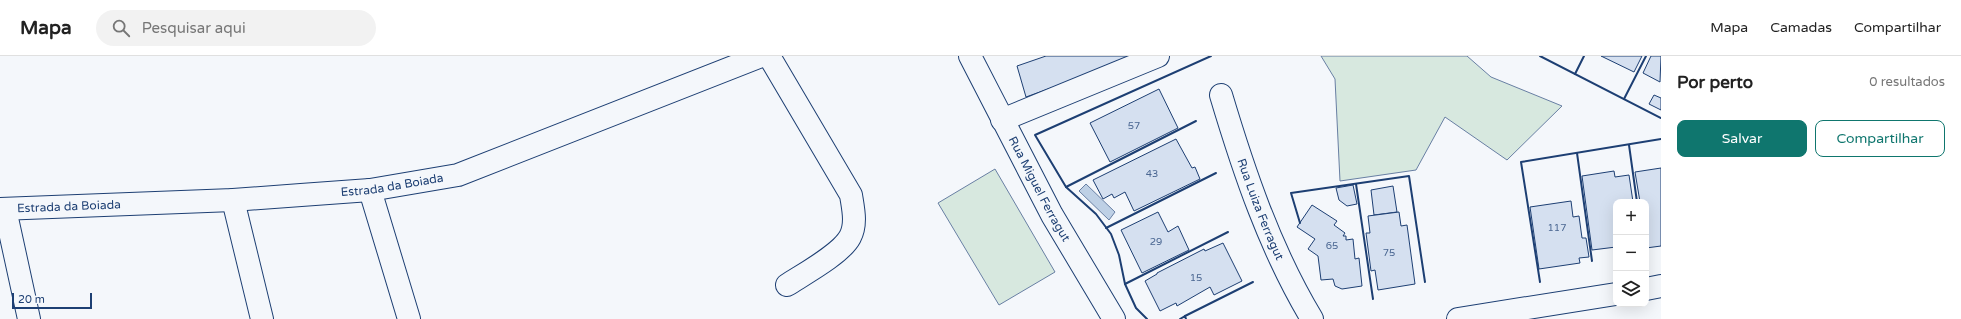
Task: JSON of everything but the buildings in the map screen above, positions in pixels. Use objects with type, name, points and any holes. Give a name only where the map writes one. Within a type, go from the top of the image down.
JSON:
[{"type":"street","name":"Estrada da Boiada","points":[[3,209],[233,200],[370,190],[458,175],[761,56]]},
{"type":"street","points":[[769,56],[851,194],[854,219],[850,236],[838,250],[787,286]]},
{"type":"street","name":"Rua Miguel Ferragut","points":[[970,56],[1052,215],[1114,319]]},
{"type":"street","points":[[1002,120],[1158,56]]},
{"type":"street","name":"Rua Luiza Ferragut","points":[[1221,95],[1240,159],[1265,228],[1312,319]]},
{"type":"street","points":[[370,190],[409,319]]},
{"type":"street","points":[[233,200],[262,319]]},
{"type":"street","points":[[3,209],[29,319]]},
{"type":"street","points":[[1649,288],[1661,286]]},
{"type":"street","points":[[1458,319],[1613,294]]},
{"type":"shaded area","points":[[1321,56],[1467,56],[1491,77],[1562,106],[1507,160],[1445,117],[1416,170],[1340,181],[1335,79]]},
{"type":"shaded area","points":[[995,169],[1055,272],[999,305],[938,203]]},
{"type":"water","points":[[1086,184],[1115,212],[1109,220],[1079,191]]},
{"type":"wall","points":[[1147,319],[1136,308],[1125,284],[1119,255],[1111,234],[1096,214],[1066,187],[1035,135],[1211,56]]},
{"type":"wall","points":[[1540,56],[1661,118]]},
{"type":"wall","points":[[1575,74],[1584,56]]},
{"type":"wall","points":[[1624,99],[1646,56]]},
{"type":"wall","points":[[1066,187],[1196,121]]},
{"type":"wall","points":[[1540,282],[1521,162],[1661,139]]},
{"type":"wall","points":[[1629,145],[1637,199]]},
{"type":"wall","points":[[1577,153],[1592,261]]},
{"type":"wall","points":[[1106,228],[1216,173]]},
{"type":"wall","points":[[1300,223],[1291,193],[1409,176],[1425,282]]},
{"type":"wall","points":[[1356,184],[1373,299]]},
{"type":"wall","points":[[1125,284],[1228,232]]},
{"type":"wall","points":[[1185,316],[1253,282]]},
{"type":"wall","points":[[1180,319],[1185,316],[1186,319]]}]
